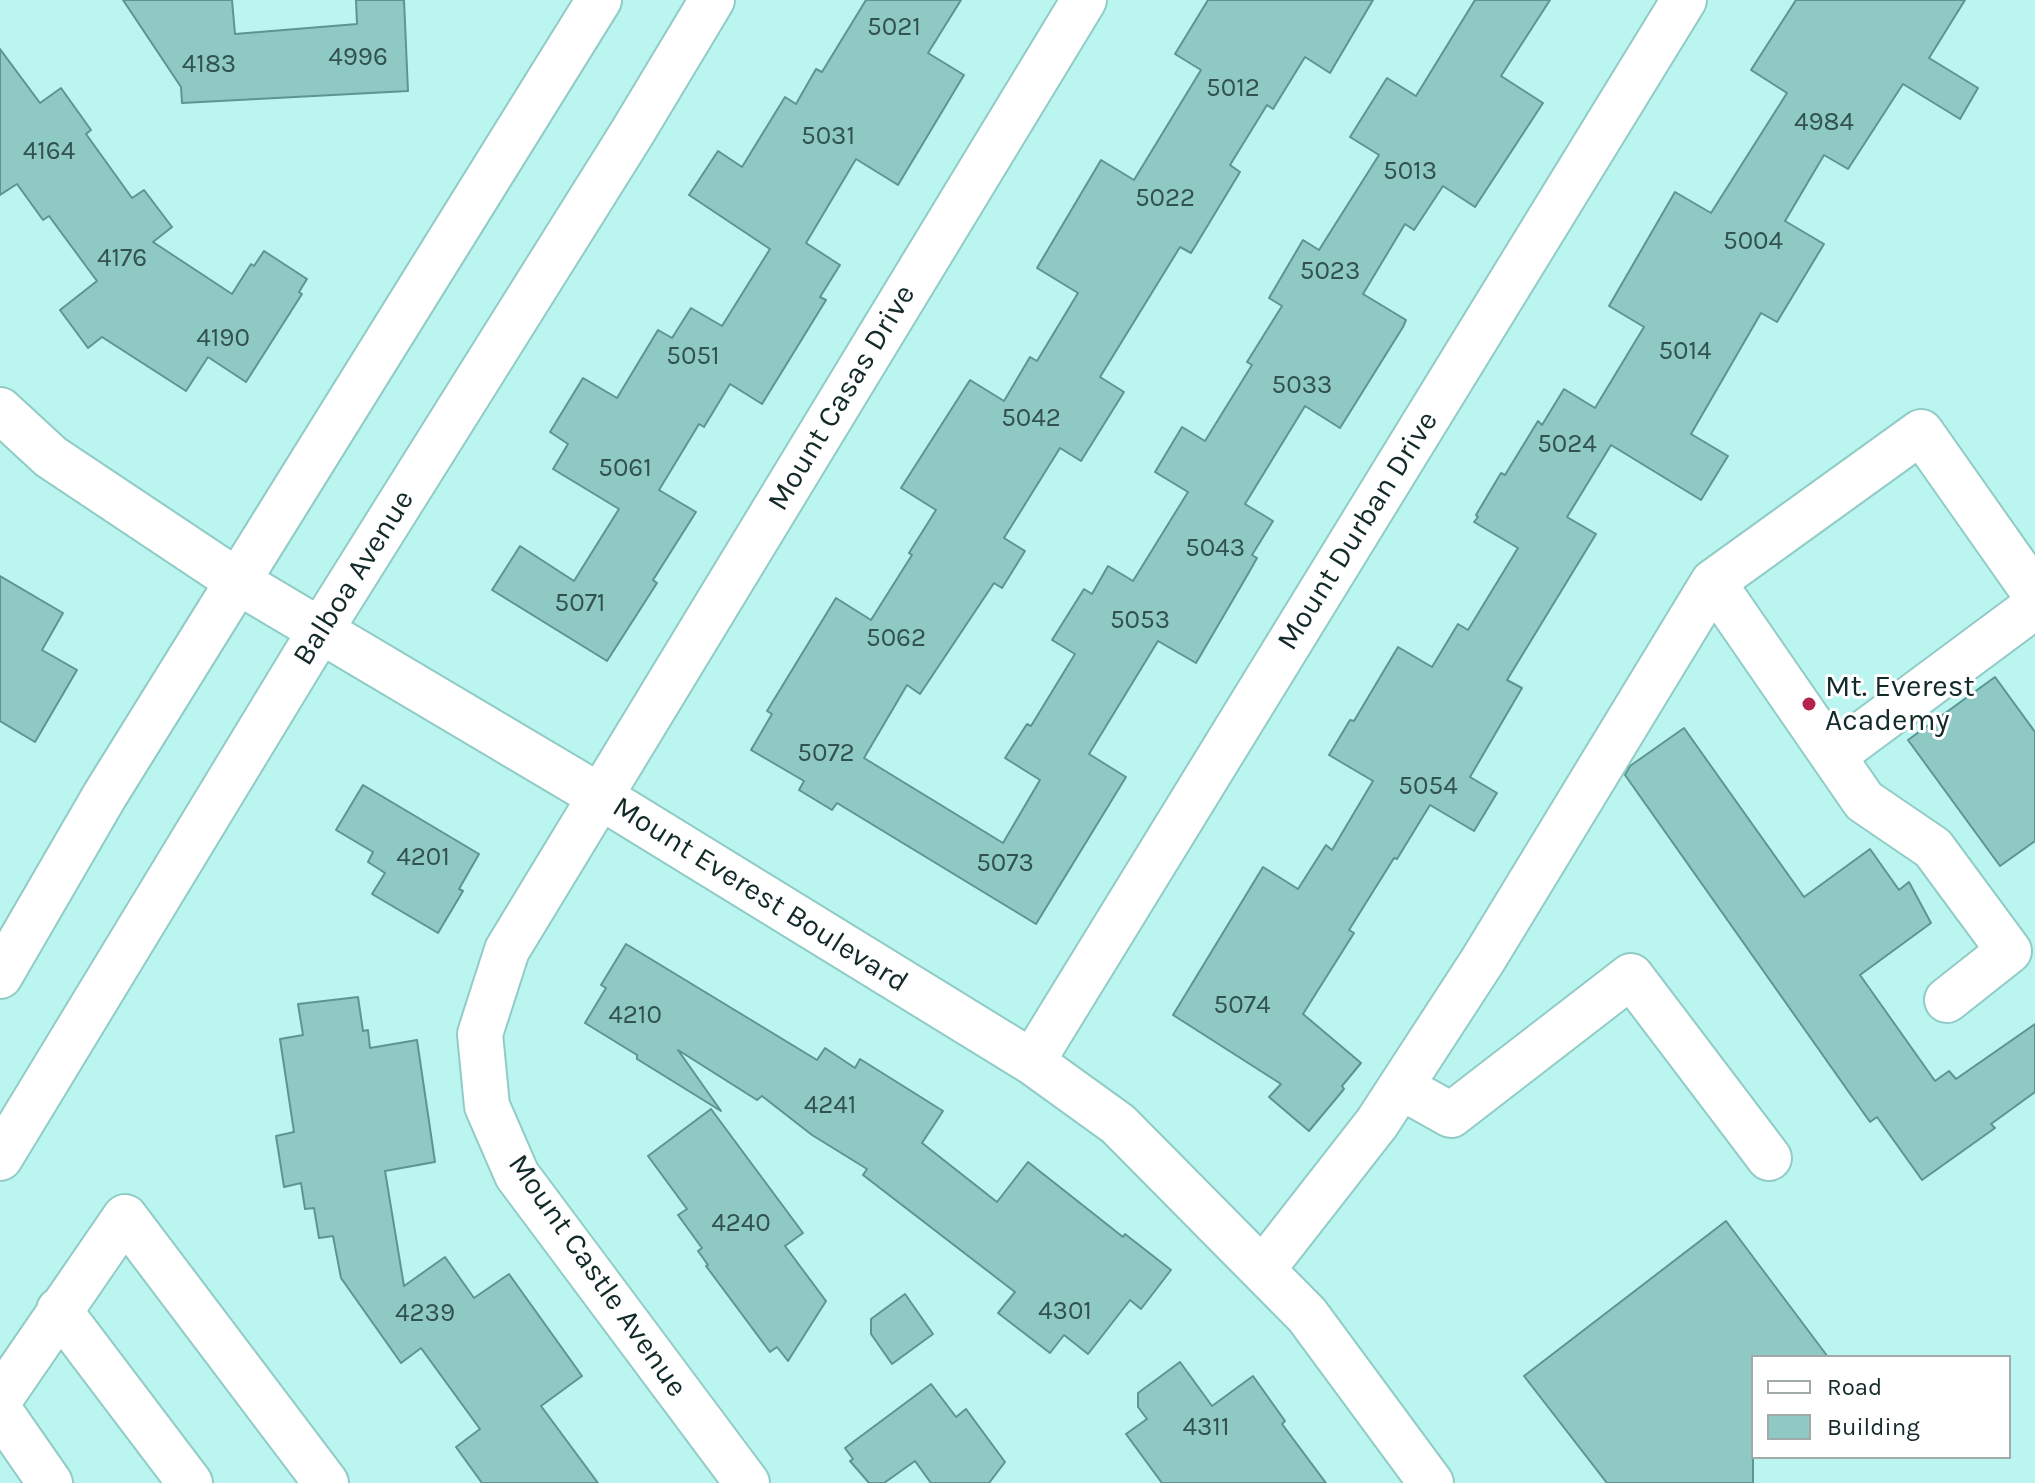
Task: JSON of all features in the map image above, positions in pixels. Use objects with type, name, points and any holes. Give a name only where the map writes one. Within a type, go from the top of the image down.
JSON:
[{"type":"street","points":[[0,976],[105,795],[599,0]]},
{"type":"street","name":"Balboa Avenue","points":[[0,1158],[320,631],[712,0]]},
{"type":"street","name":"Mount Casas Drive","points":[[601,797],[1084,0]]},
{"type":"street","name":"Mount Durban Drive","points":[[1032,1062],[1684,0]]},
{"type":"street","name":"Mount Everest Boulevard","points":[[0,410],[51,457],[237,581],[601,797],[1032,1062],[1118,1124],[1307,1315],[1431,1483]]},
{"type":"street","points":[[1263,1269],[1377,1123],[1401,1087],[1483,960],[1713,582],[1921,432],[2035,594]]},
{"type":"street","points":[[1713,582],[1864,801],[1933,848],[2022,941],[1947,1000]]},
{"type":"street","points":[[1833,756],[2035,606]]},
{"type":"street","name":"Mount Castle Avenue","points":[[601,797],[507,950],[480,1034],[487,1106],[517,1175],[747,1483]]},
{"type":"street","points":[[1401,1087],[1451,1115],[1631,976],[1769,1158]]},
{"type":"street","points":[[50,1483],[4,1389],[125,1217],[326,1483]]},
{"type":"street","points":[[59,1310],[190,1483]]},
{"type":"building","points":[[123,0],[232,0],[235,34],[357,24],[356,0],[404,0],[408,91],[182,103],[181,87]]},
{"type":"building","points":[[866,0],[961,0],[928,53],[964,75],[898,185],[856,159],[806,243],[840,265],[820,297],[826,300],[762,404],[730,384],[704,427],[699,424],[659,490],[696,512],[653,580],[657,583],[607,661],[492,590],[520,546],[574,581],[619,509],[553,469],[568,444],[550,432],[583,378],[617,398],[658,330],[672,338],[691,308],[722,326],[770,249],[689,195],[718,151],[742,167],[785,97],[796,104],[816,69],[822,72]]},
{"type":"building","points":[[1208,0],[1373,0],[1330,73],[1305,57],[1273,109],[1267,105],[1230,165],[1240,172],[1191,253],[1180,247],[1100,377],[1124,392],[1081,461],[1060,448],[1004,538],[1025,551],[1002,588],[994,583],[920,694],[907,685],[864,758],[1003,843],[1040,780],[1005,758],[1027,724],[1031,726],[1075,654],[1052,640],[1084,589],[1092,594],[1108,566],[1133,581],[1188,492],[1155,472],[1182,427],[1205,441],[1252,365],[1247,362],[1282,306],[1269,298],[1303,240],[1319,250],[1379,155],[1350,137],[1387,78],[1416,96],[1475,0],[1550,0],[1501,76],[1543,103],[1475,207],[1443,186],[1414,230],[1405,224],[1363,294],[1406,320],[1403,327],[1340,428],[1305,406],[1245,504],[1273,521],[1252,555],[1257,558],[1196,663],[1158,641],[1089,754],[1126,777],[1036,924],[837,803],[832,810],[799,790],[804,781],[751,750],[772,714],[767,711],[836,598],[871,620],[912,555],[909,553],[936,510],[901,488],[970,380],[1004,401],[1030,357],[1037,361],[1078,293],[1037,268],[1101,160],[1134,180],[1201,70],[1175,54]]},
{"type":"building","points":[[1796,0],[1965,0],[1929,58],[1978,88],[1960,119],[1903,84],[1848,169],[1824,155],[1785,221],[1824,244],[1777,322],[1761,313],[1691,434],[1728,456],[1701,500],[1611,445],[1567,517],[1596,534],[1507,680],[1522,688],[1470,777],[1497,793],[1474,831],[1430,805],[1349,930],[1354,933],[1303,1014],[1361,1063],[1309,1131],[1269,1097],[1281,1084],[1173,1015],[1263,867],[1298,889],[1326,845],[1332,850],[1373,781],[1329,755],[1350,720],[1354,721],[1398,647],[1432,667],[1458,624],[1468,630],[1518,548],[1474,522],[1478,517],[1476,515],[1501,473],[1505,475],[1538,421],[1542,425],[1564,389],[1595,408],[1644,327],[1609,306],[1675,192],[1711,213],[1787,93],[1751,70]]},
{"type":"building","points":[[0,49],[40,103],[61,88],[91,130],[86,134],[132,198],[144,190],[172,227],[153,242],[232,294],[251,264],[254,266],[264,251],[307,279],[299,292],[302,294],[246,382],[208,357],[186,391],[102,337],[88,348],[60,310],[97,281],[49,216],[43,220],[17,184],[0,195]]},
{"type":"building","points":[[0,576],[63,613],[42,650],[77,670],[35,742],[0,721]]},
{"type":"building","points":[[1995,677],[2035,732],[2035,841],[2000,866],[1908,740]]},
{"type":"building","points":[[1684,728],[1804,897],[1870,849],[1899,890],[1909,882],[1931,923],[1860,975],[1935,1081],[1949,1071],[1956,1079],[2035,1024],[2035,1092],[1991,1124],[1995,1128],[1922,1180],[1877,1117],[1870,1122],[1625,775],[1630,766]]},
{"type":"building","points":[[363,785],[479,854],[459,889],[463,891],[438,933],[372,894],[385,873],[368,862],[373,852],[336,830]]},
{"type":"building","points":[[626,944],[817,1060],[825,1048],[855,1068],[860,1059],[943,1111],[922,1143],[997,1202],[1028,1162],[1123,1237],[1125,1234],[1171,1270],[1141,1309],[1130,1300],[1088,1354],[1064,1335],[1050,1353],[998,1313],[1015,1292],[863,1175],[867,1169],[812,1135],[762,1096],[757,1100],[678,1050],[721,1111],[585,1023],[606,988],[601,985]]},
{"type":"building","points":[[358,997],[363,1031],[368,1030],[370,1048],[417,1040],[435,1162],[385,1171],[404,1286],[445,1257],[474,1298],[509,1274],[582,1376],[541,1406],[598,1483],[482,1483],[456,1447],[480,1429],[421,1348],[401,1363],[341,1278],[333,1236],[319,1238],[314,1208],[305,1209],[301,1183],[284,1187],[276,1136],[294,1132],[280,1039],[303,1035],[298,1004]]},
{"type":"building","points":[[711,1109],[803,1233],[785,1246],[826,1301],[788,1361],[777,1347],[770,1352],[706,1266],[698,1251],[702,1248],[678,1215],[687,1209],[648,1156]]},
{"type":"building","points":[[1726,1221],[1826,1355],[1751,1355],[1753,1483],[1607,1483],[1524,1376]]},
{"type":"building","points":[[905,1294],[933,1334],[892,1364],[871,1334],[871,1319]]},
{"type":"building","points":[[1180,1362],[1212,1406],[1253,1376],[1285,1421],[1282,1424],[1326,1483],[1162,1483],[1126,1434],[1147,1419],[1138,1407],[1138,1393]]},
{"type":"building","points":[[931,1384],[956,1417],[966,1409],[1005,1462],[989,1483],[931,1483],[915,1461],[884,1483],[869,1483],[850,1461],[853,1459],[845,1448]]},
{"type":"place","name":"Mt. Everest Academy","points":[[1809,704]]}]
